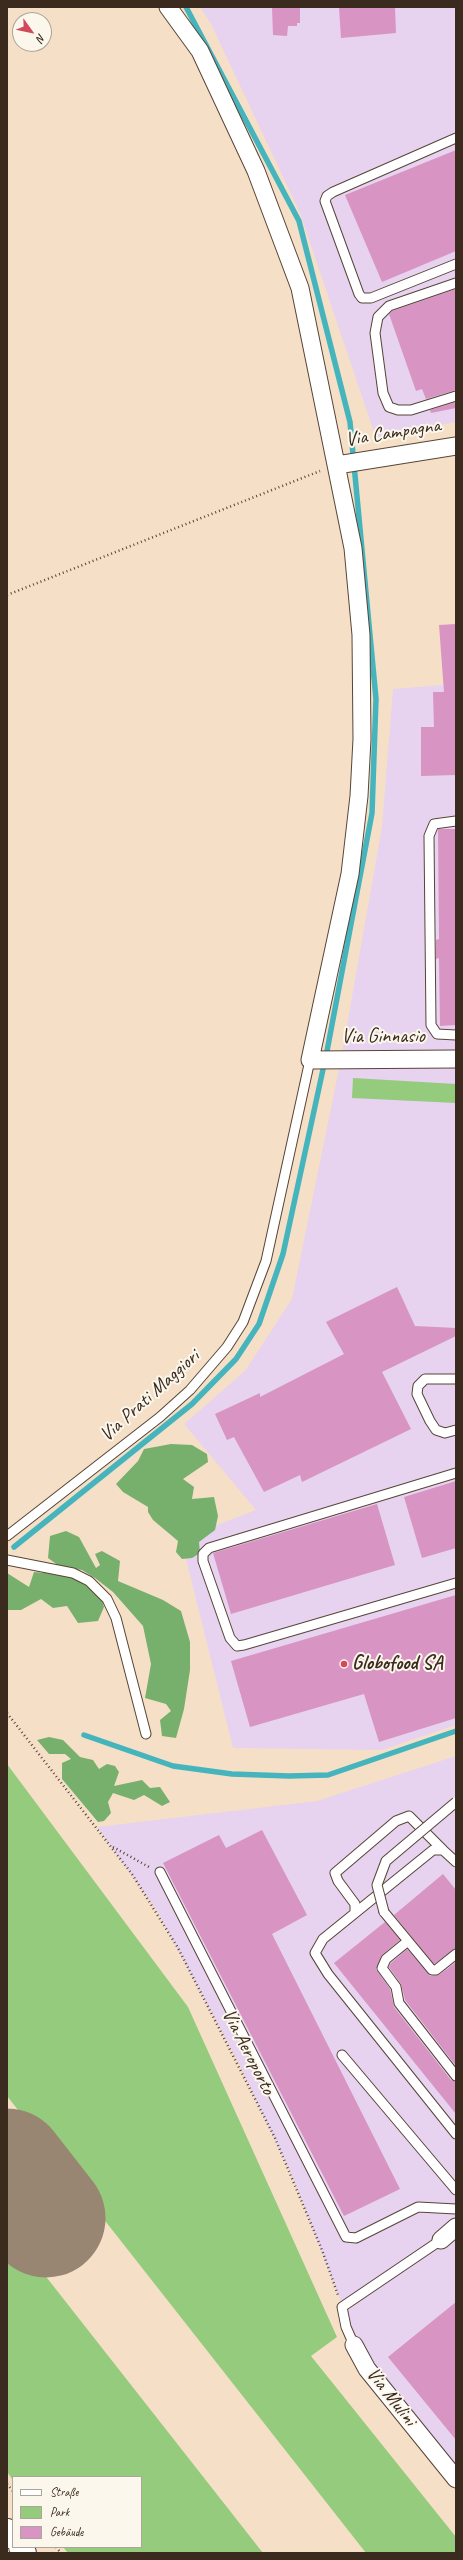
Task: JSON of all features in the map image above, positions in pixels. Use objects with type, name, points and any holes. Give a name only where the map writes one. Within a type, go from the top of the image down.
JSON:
[{"type":"street","points":[[168,7],[200,51],[256,171],[297,281],[349,462],[353,548],[361,635],[362,739],[359,796],[350,874],[310,1060]]},
{"type":"street","name":"Via Campagna","points":[[349,462],[456,446]]},
{"type":"street","name":"Via Ginnasio","points":[[310,1060],[456,1059]]},
{"type":"street","points":[[442,2240],[456,2227]]},
{"type":"street","name":"Via Mulini","points":[[354,2344],[367,2369],[456,2479]]},
{"type":"lane","points":[[456,138],[333,192],[327,196],[325,201],[359,294],[362,298],[371,298],[456,264]]},
{"type":"lane","points":[[456,283],[389,306],[378,317],[375,324],[383,393],[389,407],[398,410],[410,410],[456,396]]},
{"type":"lane","points":[[456,822],[434,824],[429,836],[431,1025],[437,1034],[456,1035]]},
{"type":"lane","name":"Via Prati Maggiori","points":[[7,1536],[180,1399],[211,1368],[239,1328],[254,1295],[266,1261],[310,1060]]},
{"type":"lane","points":[[456,1379],[425,1379],[418,1386],[417,1394],[436,1430],[445,1433],[456,1430]]},
{"type":"lane","points":[[456,1473],[209,1548],[206,1550],[203,1561],[230,1638],[237,1646],[244,1646],[456,1583]]},
{"type":"lane","points":[[7,1560],[73,1573],[88,1581],[107,1599],[116,1618],[146,1734]]},
{"type":"lane","points":[[456,1802],[386,1861],[377,1885],[384,1912],[432,1970],[436,1970],[456,1954]]},
{"type":"lane","points":[[355,1913],[355,1904],[338,1881],[335,1873],[396,1821],[409,1816],[456,1862]]},
{"type":"lane","points":[[443,1850],[438,1848],[428,1853],[317,1946],[315,1953],[317,1959],[456,2134]]},
{"type":"lane","points":[[160,1872],[346,2237],[356,2238],[418,2207],[456,2209]]},
{"type":"lane","points":[[408,1941],[386,1959],[382,1968],[396,1987],[399,2003],[456,2076]]},
{"type":"lane","points":[[342,2055],[456,2190]]},
{"type":"lane","points":[[342,2307],[442,2240]]},
{"type":"lane","name":"Via Mulini","points":[[342,2307],[344,2322],[354,2344]]},
{"type":"path","points":[[7,595],[349,462]]},
{"type":"path","name":"Via Aeroporto","points":[[7,1713],[97,1827],[160,1917],[236,2058],[292,2176],[342,2307]]},
{"type":"path","points":[[111,1846],[160,1872]]},
{"type":"shaded area","points":[[200,7],[456,7],[456,422],[376,438],[300,213],[211,24]]},
{"type":"shaded area","points":[[456,684],[456,1725],[382,1750],[233,1748],[181,1539],[256,1510],[184,1424],[245,1371],[292,1299],[341,1059],[382,827],[393,689]]},
{"type":"shaded area","points":[[456,1756],[456,2479],[367,2369],[292,2176],[236,2058],[157,1911],[97,1827],[317,1801]]},
{"type":"green space","points":[[353,1078],[456,1084],[456,1103],[352,1098]]},
{"type":"green space","points":[[171,1444],[192,1445],[207,1454],[208,1462],[183,1479],[194,1487],[192,1499],[214,1497],[218,1516],[215,1530],[199,1542],[200,1553],[192,1558],[182,1559],[176,1552],[178,1541],[153,1520],[148,1512],[148,1507],[123,1492],[116,1484],[138,1461],[144,1449]]},
{"type":"green space","points":[[66,1531],[79,1537],[96,1568],[100,1565],[95,1554],[102,1551],[120,1561],[118,1581],[163,1600],[181,1611],[190,1642],[190,1670],[184,1709],[176,1738],[162,1736],[160,1720],[171,1711],[166,1704],[145,1698],[151,1664],[143,1626],[113,1592],[95,1578],[82,1570],[59,1566],[48,1558],[50,1536]]},
{"type":"green space","points":[[34,1572],[68,1575],[101,1596],[104,1607],[98,1621],[78,1623],[67,1606],[53,1608],[41,1599],[21,1610],[7,1610],[7,1573],[29,1587]]},
{"type":"green space","points":[[49,1737],[63,1740],[80,1757],[93,1760],[99,1769],[107,1764],[115,1766],[119,1772],[114,1786],[142,1780],[150,1788],[160,1787],[170,1802],[162,1806],[144,1795],[134,1800],[113,1793],[108,1802],[111,1813],[104,1821],[98,1822],[62,1779],[62,1763],[71,1759],[65,1754],[49,1754],[37,1740]]},
{"type":"green space","points":[[7,1764],[188,2007],[337,2337],[311,2356],[456,2537],[456,2553],[366,2553],[7,2096]]},
{"type":"green space","points":[[7,2227],[263,2553],[68,2553],[64,2548],[142,2548],[142,2476],[12,2476],[12,2479],[7,2472]]},
{"type":"building","points":[[272,7],[300,7],[300,23],[297,23],[297,26],[288,26],[287,36],[273,35]]},
{"type":"building","points":[[339,7],[395,7],[396,33],[341,38]]},
{"type":"building","points":[[456,150],[456,251],[382,282],[345,195]]},
{"type":"building","points":[[456,289],[456,390],[426,399],[422,389],[416,391],[389,314],[392,311]]},
{"type":"building","points":[[456,402],[456,408],[431,413],[430,410]]},
{"type":"building","points":[[456,624],[456,775],[421,776],[421,727],[434,727],[433,692],[444,692],[439,625]]},
{"type":"building","points":[[438,829],[456,829],[456,1025],[440,1026],[439,958],[436,959],[436,940],[439,939]]},
{"type":"building","points":[[397,1287],[415,1326],[456,1328],[456,1336],[382,1372],[411,1429],[302,1482],[300,1475],[264,1492],[234,1437],[227,1440],[215,1414],[260,1393],[260,1397],[344,1354],[326,1322]]},
{"type":"building","points":[[456,1481],[456,1548],[422,1558],[404,1497]]},
{"type":"building","points":[[377,1504],[395,1565],[231,1614],[213,1553]]},
{"type":"building","name":"Globofood SA","points":[[456,1595],[456,1718],[379,1742],[364,1694],[250,1727],[231,1661]]},
{"type":"building","points":[[262,1830],[307,1915],[272,1934],[400,2189],[344,2216],[163,1863],[219,1835],[226,1848]]},
{"type":"building","points":[[443,1874],[456,1890],[456,1948],[434,1964],[394,1915]]},
{"type":"building","points":[[385,1922],[400,1940],[382,1955],[376,1969],[390,1989],[394,2007],[451,2080],[456,2082],[456,2114],[334,1963]]},
{"type":"building","points":[[407,1949],[430,1976],[439,1975],[456,1962],[456,2066],[405,2000],[401,1984],[389,1967],[391,1963]]},
{"type":"building","points":[[456,2302],[456,2440],[388,2357]]},
{"type":"waterway","points":[[14,1547],[192,1404],[236,1359],[259,1324],[283,1254],[327,1051],[372,813],[376,699],[350,422],[299,221],[186,7]]},
{"type":"waterway","points":[[84,1735],[173,1766],[232,1774],[289,1776],[328,1775],[456,1731]]},
{"type":"runway","points":[[7,2168],[46,2218]]},
{"type":"place","name":"Globofood SA","points":[[344,1664]]}]
